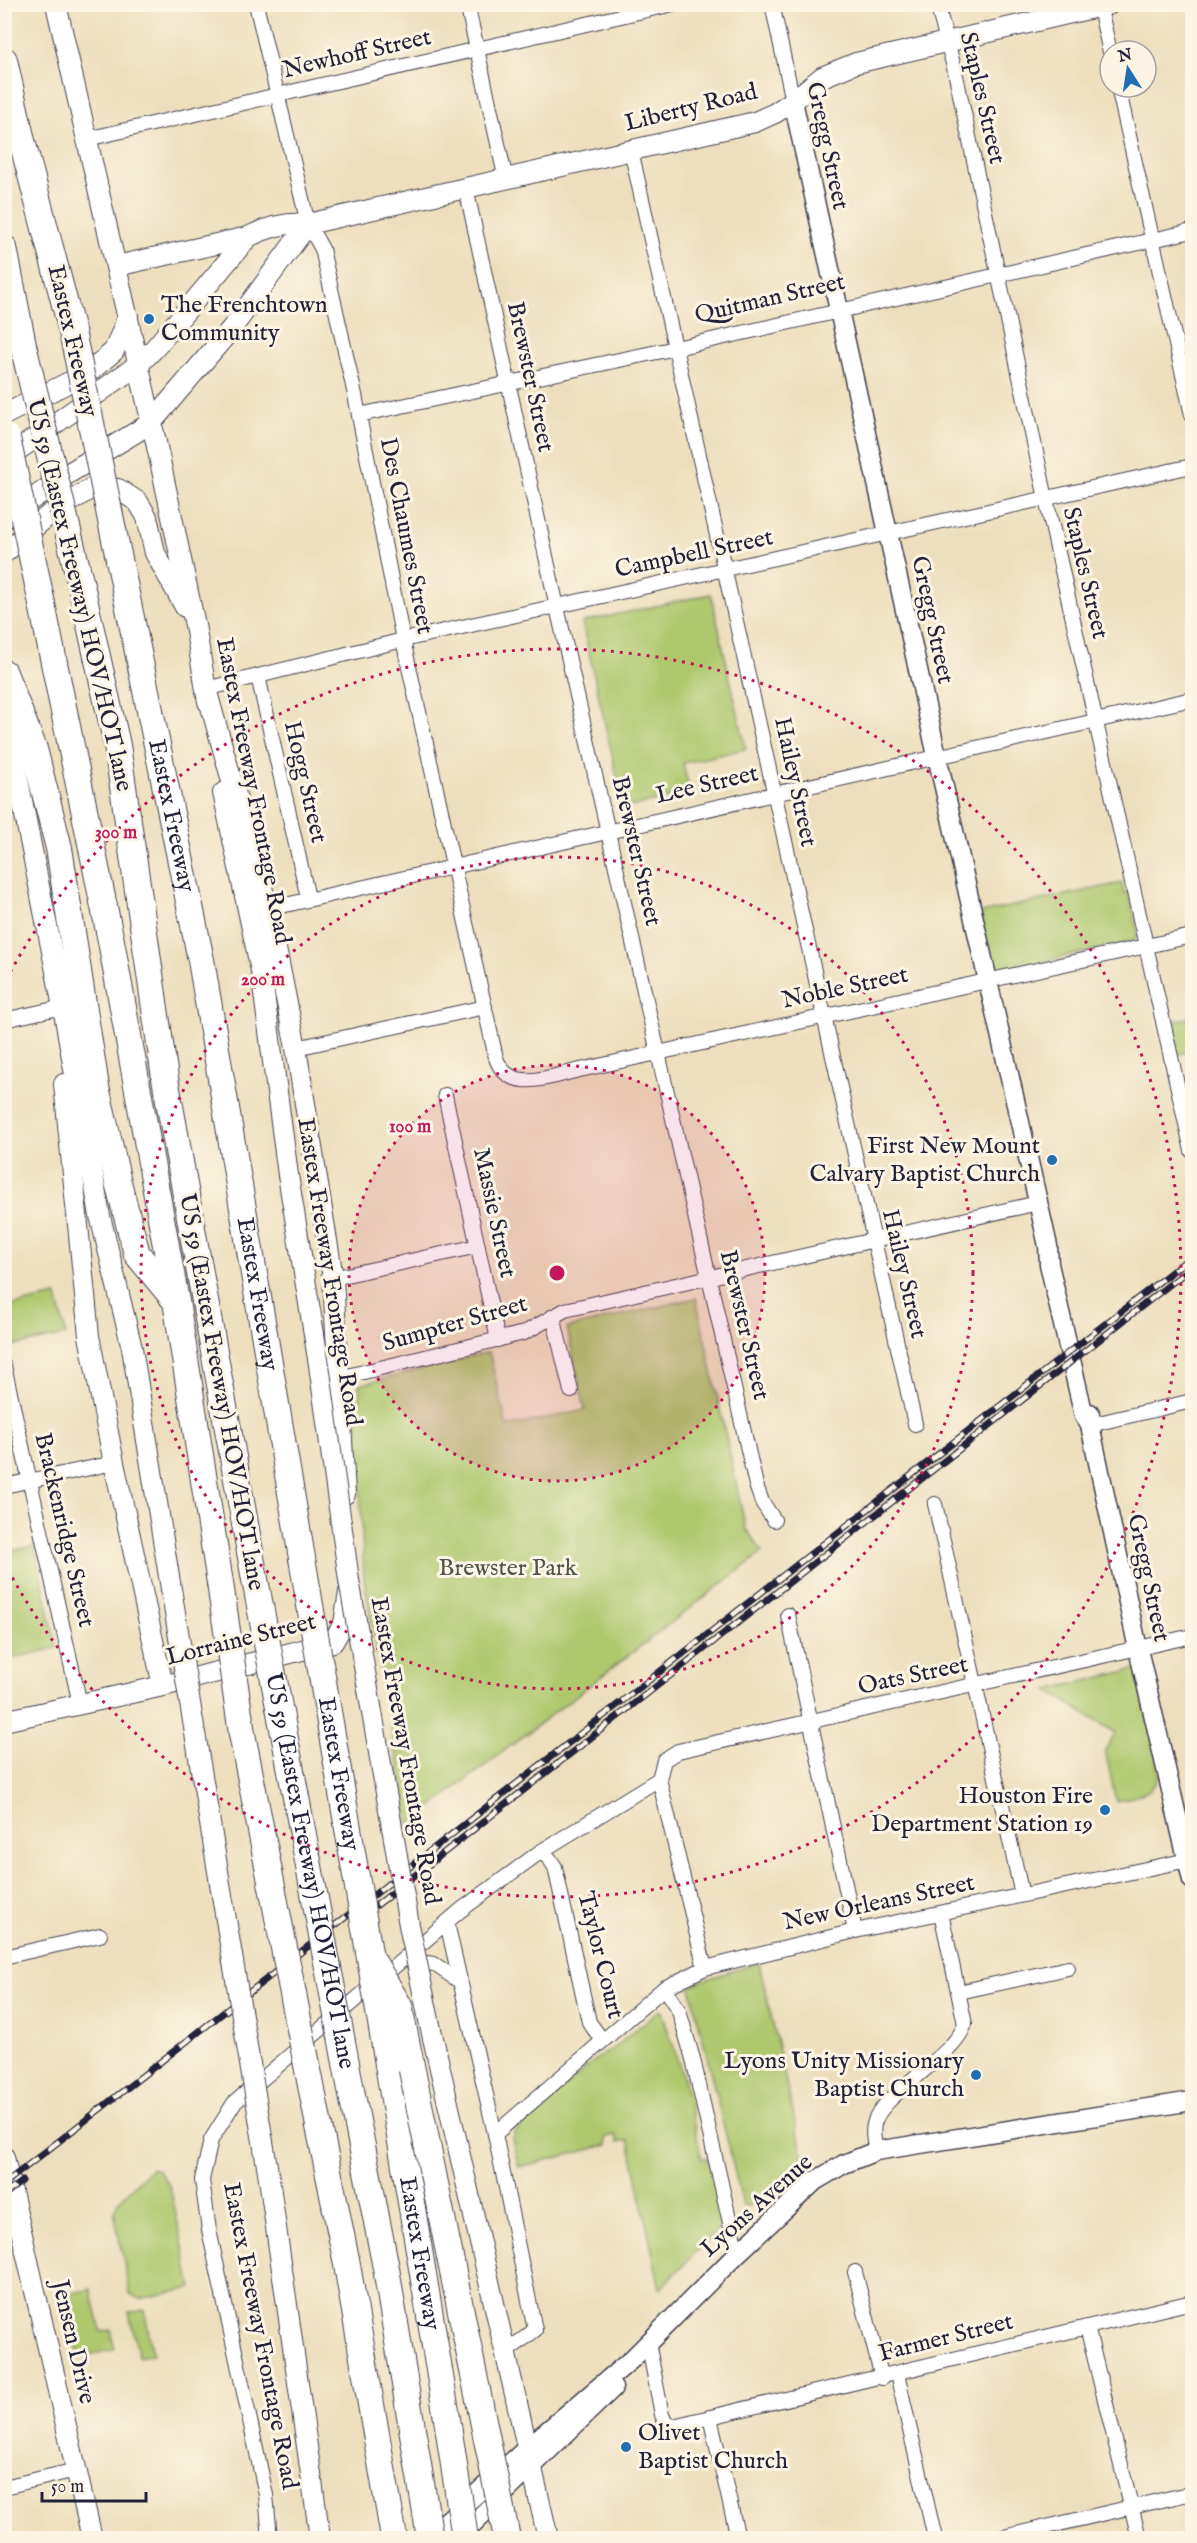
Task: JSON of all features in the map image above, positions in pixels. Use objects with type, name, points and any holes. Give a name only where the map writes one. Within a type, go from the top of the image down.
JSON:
[{"type":"highway","name":"Eastex Freeway","points":[[4,60],[22,141],[72,331],[201,960],[372,1960],[465,2538]]},
{"type":"highway","name":"US 59 (Eastex Freeway) HOV/HOT lane","points":[[6,255],[23,345],[117,745],[165,1078],[254,1574],[386,2268],[429,2538]]},
{"type":"highway","points":[[5,434],[111,941],[176,1301],[242,1734],[319,2126],[383,2466],[394,2538]]},
{"type":"highway","points":[[4,673],[34,749],[59,848],[96,1087],[137,1254],[176,1301]]},
{"type":"highway","points":[[372,1960],[399,2006],[507,2538]]},
{"type":"main road","name":"Eastex Freeway Frontage Road","points":[[56,4],[152,423],[195,626],[223,796],[261,971],[288,1175],[319,1365],[349,1580],[409,1925],[548,2538]]},
{"type":"main road","name":"Liberty Road","points":[[116,266],[253,235],[288,222],[308,224],[755,122],[794,101],[822,77],[856,63],[1103,5]]},
{"type":"main road","points":[[4,519],[69,473],[152,423],[232,328],[275,266],[308,224]]},
{"type":"main road","points":[[5,434],[139,364],[154,350],[253,235],[270,243],[275,266]]},
{"type":"main road","points":[[5,434],[114,351],[128,316]]},
{"type":"main road","points":[[4,553],[50,514],[92,489],[118,489],[138,502],[147,517],[155,553],[195,626]]},
{"type":"main road","name":"Lorraine Street","points":[[4,1721],[163,1686],[333,1642],[344,1623],[350,1594],[333,1278],[296,1048],[268,909],[206,689]]},
{"type":"main road","name":"Eastex Freeway Frontage Road","points":[[5,717],[63,1007],[100,1216],[132,1348],[269,2178],[320,2538]]},
{"type":"main road","points":[[63,1007],[59,1033],[89,1336],[114,1463],[163,1686]]},
{"type":"main road","name":"Jensen Drive","points":[[4,2157],[93,2538]]},
{"type":"street","name":"Des Chaumes Street","points":[[256,4],[308,224],[322,249],[453,866],[496,1058],[500,1070],[507,1076]]},
{"type":"street","points":[[467,4],[506,180]]},
{"type":"street","name":"Newhoff Street","points":[[87,139],[673,4]]},
{"type":"street","name":"Gregg Street","points":[[772,4],[937,756],[1048,1246],[1056,1263],[1091,1415],[1090,1425],[1138,1649],[1192,1880]]},
{"type":"street","name":"Staples Street","points":[[937,4],[949,43],[1046,499],[1192,1151]]},
{"type":"street","points":[[1103,5],[1108,39]]},
{"type":"street","points":[[1121,99],[1192,415]]},
{"type":"street","name":"Hailey Street","points":[[631,150],[915,1424]]},
{"type":"street","name":"Brewster Street","points":[[466,188],[557,607],[759,1494],[774,1520]]},
{"type":"street","name":"Quitman Street","points":[[359,415],[676,348],[838,309],[1192,231]]},
{"type":"street","name":"Campbell Street","points":[[206,689],[404,640],[1192,466]]},
{"type":"street","name":"Hogg Street","points":[[258,676],[308,898]]},
{"type":"street","name":"Lee Street","points":[[268,909],[308,898],[1192,699]]},
{"type":"street","name":"Noble Street","points":[[507,1076],[516,1080],[528,1080],[1192,936]]},
{"type":"street","points":[[4,1020],[63,1007]]},
{"type":"street","points":[[296,1048],[485,1007]]},
{"type":"street","name":"Massie Street","points":[[445,1095],[498,1340]]},
{"type":"street","name":"Sumpter Street","points":[[339,1378],[498,1340],[538,1327],[565,1310],[1038,1203]]},
{"type":"street","points":[[333,1278],[478,1246]]},
{"type":"street","points":[[553,1316],[571,1391]]},
{"type":"street","name":"Brackenridge Street","points":[[4,1366],[80,1704]]},
{"type":"street","points":[[1090,1425],[1192,1401]]},
{"type":"street","points":[[4,1486],[114,1463]]},
{"type":"street","points":[[935,1504],[1022,1895]]},
{"type":"street","points":[[788,1615],[855,1931]]},
{"type":"street","name":"Oats Street","points":[[659,1779],[664,1760],[678,1751],[1192,1636]]},
{"type":"street","points":[[447,1923],[461,1910],[540,1852],[659,1779],[705,1968]]},
{"type":"street","name":"Taylor Court","points":[[495,2134],[602,2040],[592,2030],[589,2022],[555,1867],[549,1858],[540,1852]]},
{"type":"street","name":"New Orleans Street","points":[[602,2040],[664,1988],[705,1968],[855,1931],[1188,1860]]},
{"type":"street","points":[[876,2151],[872,2136],[874,2121],[886,2106],[956,2040],[964,2024],[941,1913]]},
{"type":"street","name":"Eastex Freeway Frontage Road","points":[[270,2538],[266,2495],[209,2230],[202,2180],[211,2140],[234,2103],[447,1923],[495,2134],[535,2330],[505,2352]]},
{"type":"street","points":[[4,1957],[100,1935]]},
{"type":"street","points":[[403,1961],[434,1964],[459,1981]]},
{"type":"street","points":[[959,1992],[1068,1968]]},
{"type":"street","points":[[664,1988],[679,2011],[693,2059],[737,2254]]},
{"type":"street","name":"Lyons Avenue","points":[[429,2538],[528,2447],[632,2359],[737,2254],[815,2181],[844,2164],[876,2151],[1192,2101]]},
{"type":"street","points":[[855,2272],[882,2378]]},
{"type":"street","name":"Farmer Street","points":[[648,2342],[666,2424],[673,2426],[882,2378],[1192,2302]]},
{"type":"street","points":[[1087,2326],[1139,2538]]},
{"type":"street","name":"Lyons Avenue","points":[[457,2538],[533,2469],[614,2387],[632,2359]]},
{"type":"street","points":[[897,2374],[935,2538]]},
{"type":"street","points":[[710,2417],[738,2538]]},
{"type":"street","points":[[4,2487],[76,2470]]},
{"type":"street","points":[[999,2538],[1192,2493]]},
{"type":"green space","points":[[711,594],[746,749],[683,763],[690,794],[624,808],[582,622]]},
{"type":"green space","points":[[1122,883],[1124,893],[1129,892],[1138,934],[1133,942],[1007,969],[994,963],[984,938],[980,913]]},
{"type":"green space","points":[[1192,1017],[1192,1051],[1178,1054],[1170,1022]]},
{"type":"green space","points":[[57,1296],[66,1335],[13,1346],[5,1307]]},
{"type":"green space","name":"Brewster Park","points":[[696,1298],[746,1529],[763,1552],[409,1824],[364,1579],[357,1409],[360,1399],[359,1385],[489,1352],[507,1427],[585,1410],[567,1328]]},
{"type":"green space","points":[[34,1546],[57,1648],[5,1660],[5,1552]]},
{"type":"green space","points":[[1136,1669],[1159,1772],[1154,1786],[1149,1790],[1138,1796],[1116,1801],[1105,1750],[1116,1733],[1047,1690]]},
{"type":"green space","points":[[759,1963],[804,2161],[768,2196],[759,2202],[743,2206],[690,1987],[703,1980]]},
{"type":"green space","points":[[661,2009],[683,2077],[702,2159],[708,2158],[723,2225],[660,2289],[629,2140],[618,2142],[616,2135],[606,2137],[607,2145],[519,2167],[512,2139],[517,2130],[595,2060]]},
{"type":"green space","points":[[151,2168],[159,2170],[170,2187],[192,2288],[140,2299],[130,2294],[114,2212],[117,2203]]},
{"type":"green space","points":[[91,2289],[101,2332],[111,2330],[115,2349],[79,2357],[65,2295]]},
{"type":"green space","points":[[144,2309],[153,2354],[139,2357],[129,2312]]},
{"type":"railway","points":[[4,2184],[1192,1256]]},
{"type":"railway","points":[[377,1905],[1192,1267]]},
{"type":"railway","points":[[4,2195],[22,2181]]},
{"type":"place","name":"The Frenchtown Community","points":[[149,319]]},
{"type":"place","name":"First New Mount Calvary Baptist Church","points":[[1052,1160]]},
{"type":"place","name":"Houston Fire Department Station 19","points":[[1105,1810]]},
{"type":"place","name":"Lyons Unity Missionary Baptist Church","points":[[976,2075]]},
{"type":"place","name":"Olivet Baptist Church","points":[[626,2447]]}]
